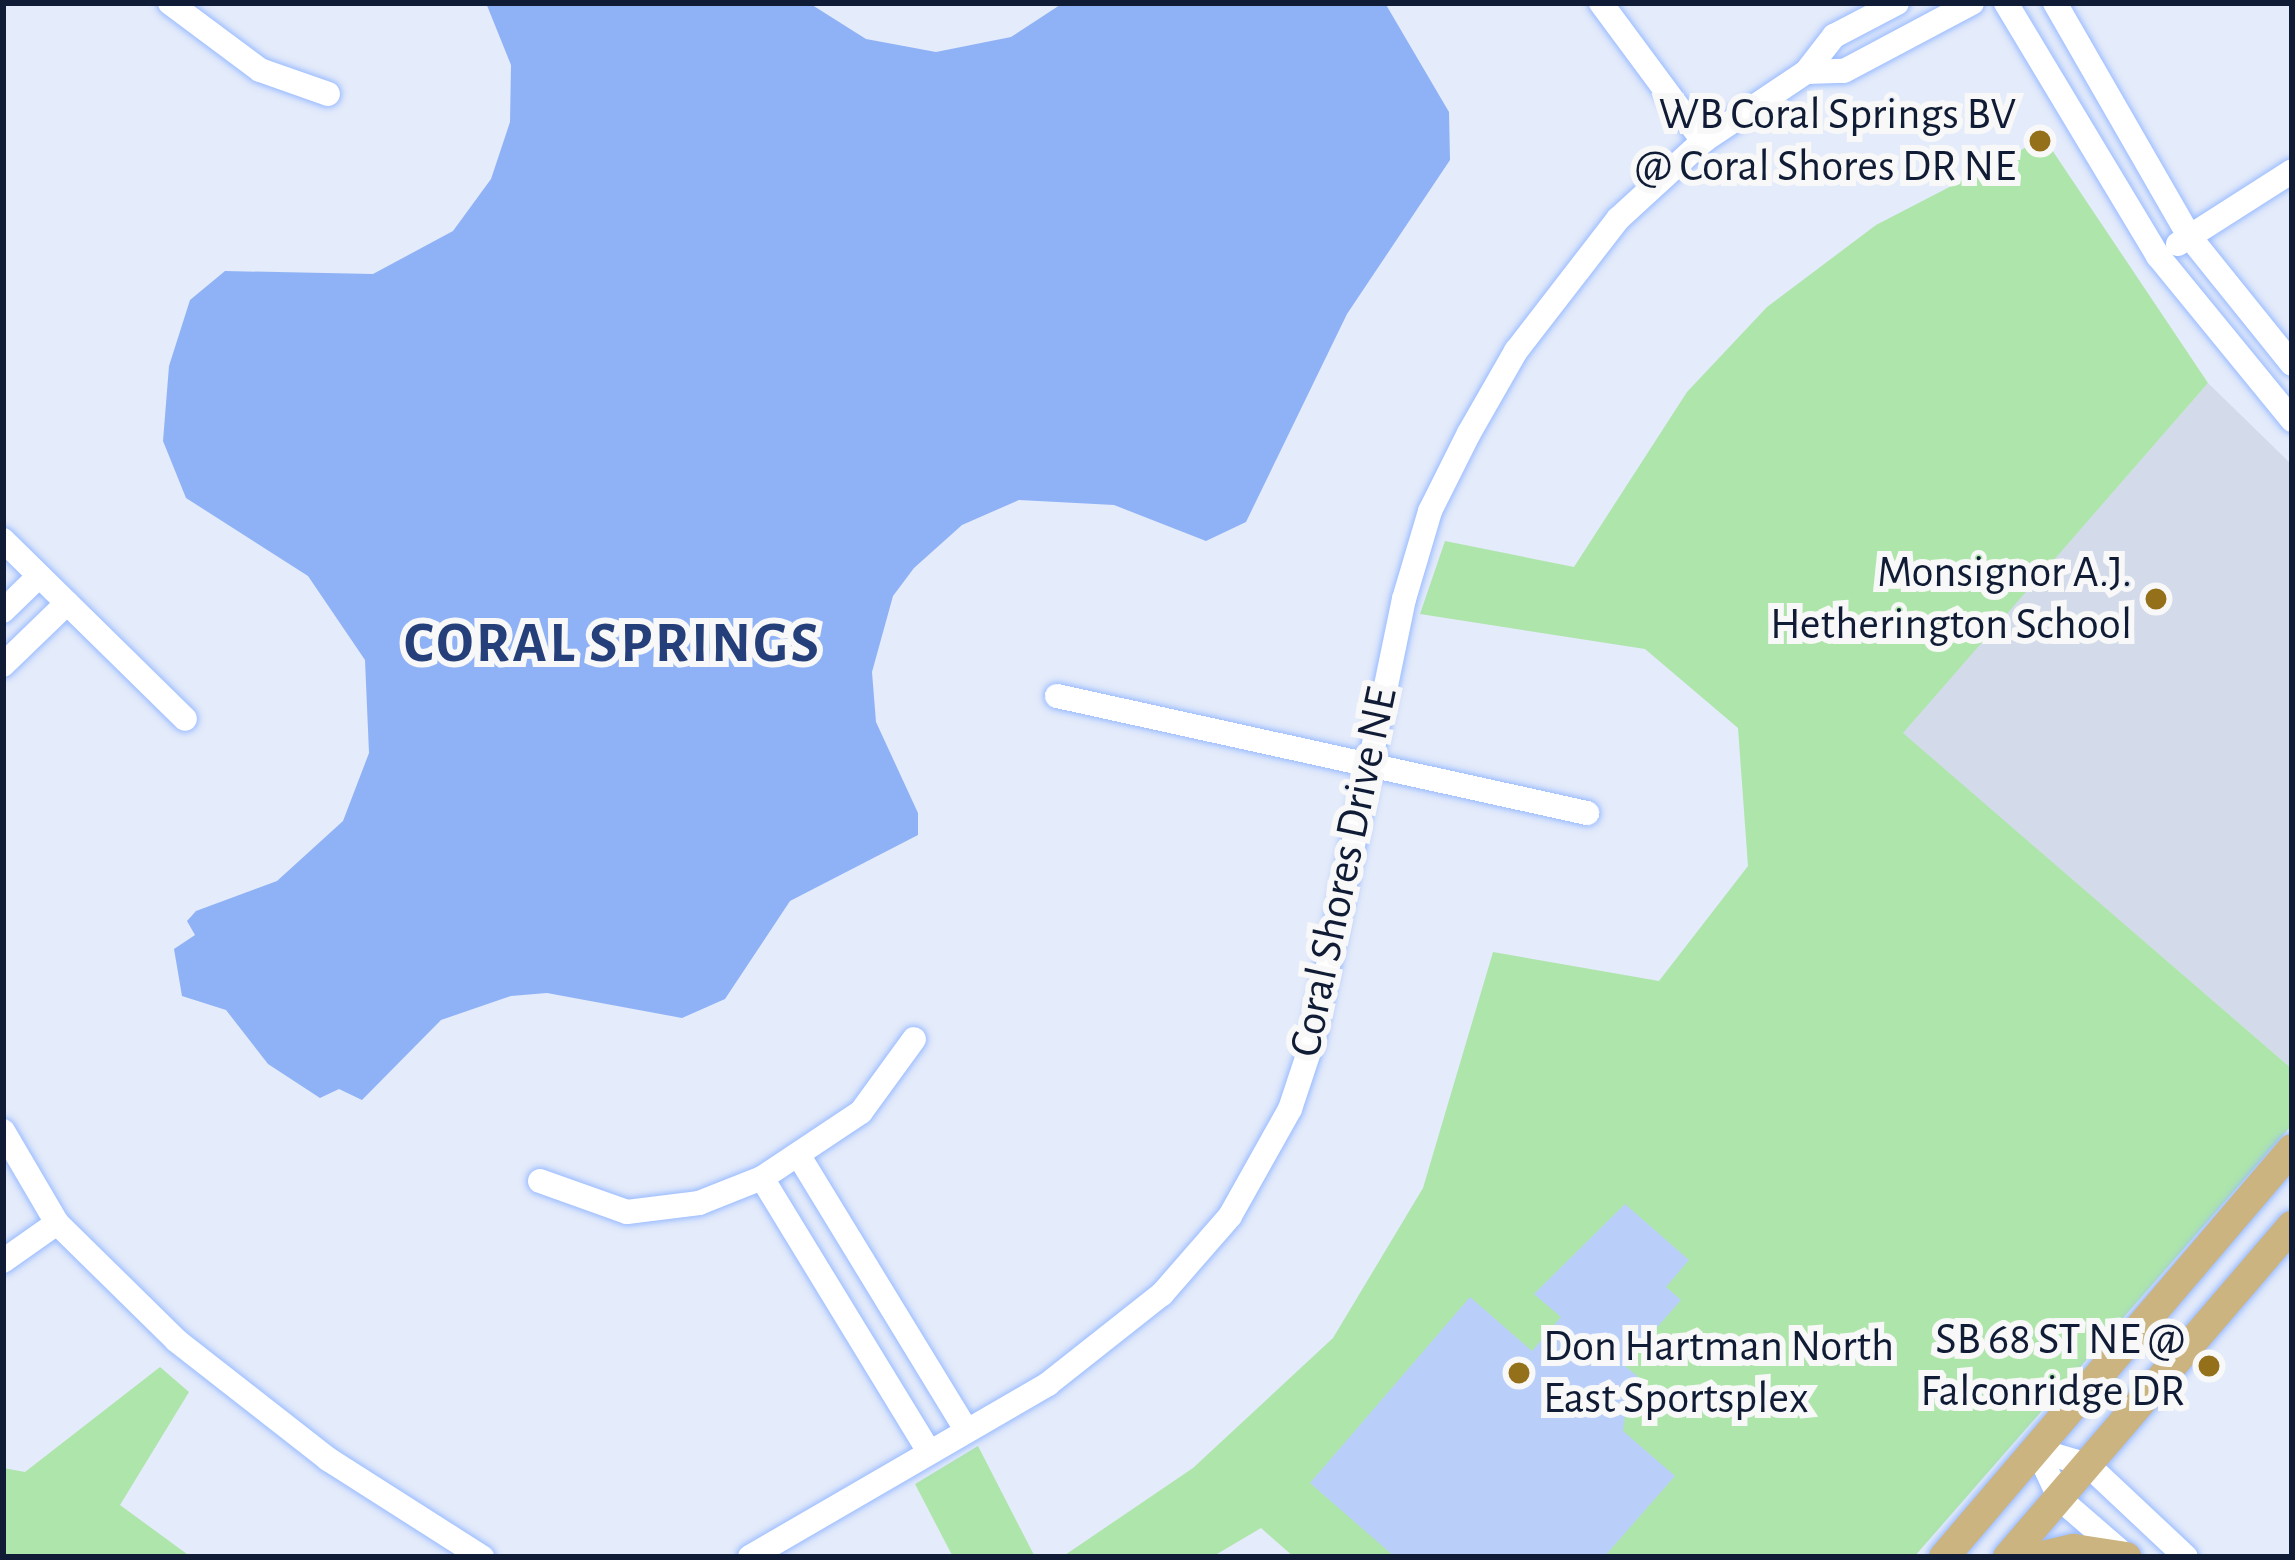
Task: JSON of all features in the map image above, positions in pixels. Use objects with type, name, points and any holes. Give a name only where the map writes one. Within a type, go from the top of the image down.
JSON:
[{"type":"main road","points":[[1944,1557],[2292,1149]]},
{"type":"main road","points":[[2008,1557],[2292,1226]]},
{"type":"main road","points":[[2038,1557],[2074,1549],[2127,1557]]},
{"type":"street","points":[[170,3],[260,70],[328,94]]},
{"type":"street","points":[[1601,3],[1702,141]]},
{"type":"street","name":"Coral Shores Drive NE","points":[[749,1557],[929,1452],[1120,1331],[1200,1252],[1257,1176],[1312,1043],[1363,769],[1430,511],[1468,433],[1567,281],[1702,141],[1806,72],[1834,36],[1898,3]]},
{"type":"street","name":"Coral Shores Drive NE","points":[[1806,72],[1844,71],[1972,3]]},
{"type":"street","points":[[2006,3],[2158,256],[2292,420]]},
{"type":"street","points":[[2055,3],[2189,236],[2292,364]]},
{"type":"street","points":[[2158,256],[2292,171]]},
{"type":"street","points":[[3,540],[185,718]]},
{"type":"street","points":[[3,611],[39,576]]},
{"type":"street","points":[[3,664],[67,603]]},
{"type":"street","points":[[1057,696],[1363,769],[1587,812]]},
{"type":"street","points":[[540,1181],[627,1211],[699,1203],[762,1178],[800,1156],[878,1096],[914,1039]]},
{"type":"street","points":[[3,1131],[57,1223],[196,1357],[400,1510],[482,1557]]},
{"type":"street","points":[[800,1156],[965,1430]]},
{"type":"street","points":[[762,1178],[929,1452]]},
{"type":"street","points":[[3,1261],[57,1223]]},
{"type":"street","points":[[2037,1450],[2088,1466],[2186,1557]]},
{"type":"street","points":[[2037,1450],[2060,1498],[2127,1557]]},
{"type":"shaded area","name":"Monsignor A.J. Hetherington School","points":[[2208,383],[2292,465],[2292,1069],[1902,733]]},
{"type":"green space","points":[[2044,138],[2208,383],[1903,733],[2292,1069],[2292,1125],[1914,1557],[1294,1557],[1261,1528],[1212,1557],[1062,1557],[1193,1468],[1333,1338],[1423,1188],[1493,952],[1659,981],[1748,866],[1738,728],[1645,649],[1420,614],[1445,541],[1574,567],[1687,392],[1767,307],[1876,225]]},
{"type":"green space","points":[[160,1367],[189,1392],[120,1505],[191,1557],[3,1557],[3,1468],[25,1472]]},
{"type":"green space","points":[[978,1446],[1035,1557],[953,1557],[915,1484]]},
{"type":"water","points":[[486,3],[809,3],[866,39],[936,52],[1011,37],[1063,3],[1385,3],[1449,112],[1450,160],[1347,314],[1246,522],[1206,541],[1114,505],[1019,500],[962,525],[914,568],[893,596],[872,672],[876,722],[918,813],[918,835],[790,901],[725,999],[682,1018],[547,993],[511,996],[441,1020],[362,1100],[339,1089],[320,1098],[268,1064],[226,1010],[182,996],[174,949],[195,935],[187,921],[196,911],[277,881],[343,821],[369,753],[365,660],[308,576],[186,498],[163,441],[169,366],[190,300],[225,271],[373,274],[453,231],[491,179],[510,122],[511,65]]},
{"type":"building","name":"Don Hartman North East Sportsplex","points":[[1625,1204],[1689,1260],[1666,1287],[1681,1300],[1624,1365],[1643,1381],[1627,1400],[1623,1431],[1675,1476],[1604,1557],[1395,1557],[1310,1483],[1470,1297],[1532,1351],[1561,1317],[1534,1294]]},
{"type":"place","name":"WB Coral Springs BV @ Coral Shores DR NE","points":[[2040,141]]},
{"type":"place","name":"Monsignor A.J. Hetherington School","points":[[2156,599]]},
{"type":"place","name":"SB 68 ST NE @ Falconridge DR","points":[[2209,1366]]},
{"type":"place","name":"Don Hartman North East Sportsplex","points":[[1519,1373]]},
{"type":"district","name":"CORAL SPRINGS","points":[[613,644]]}]
